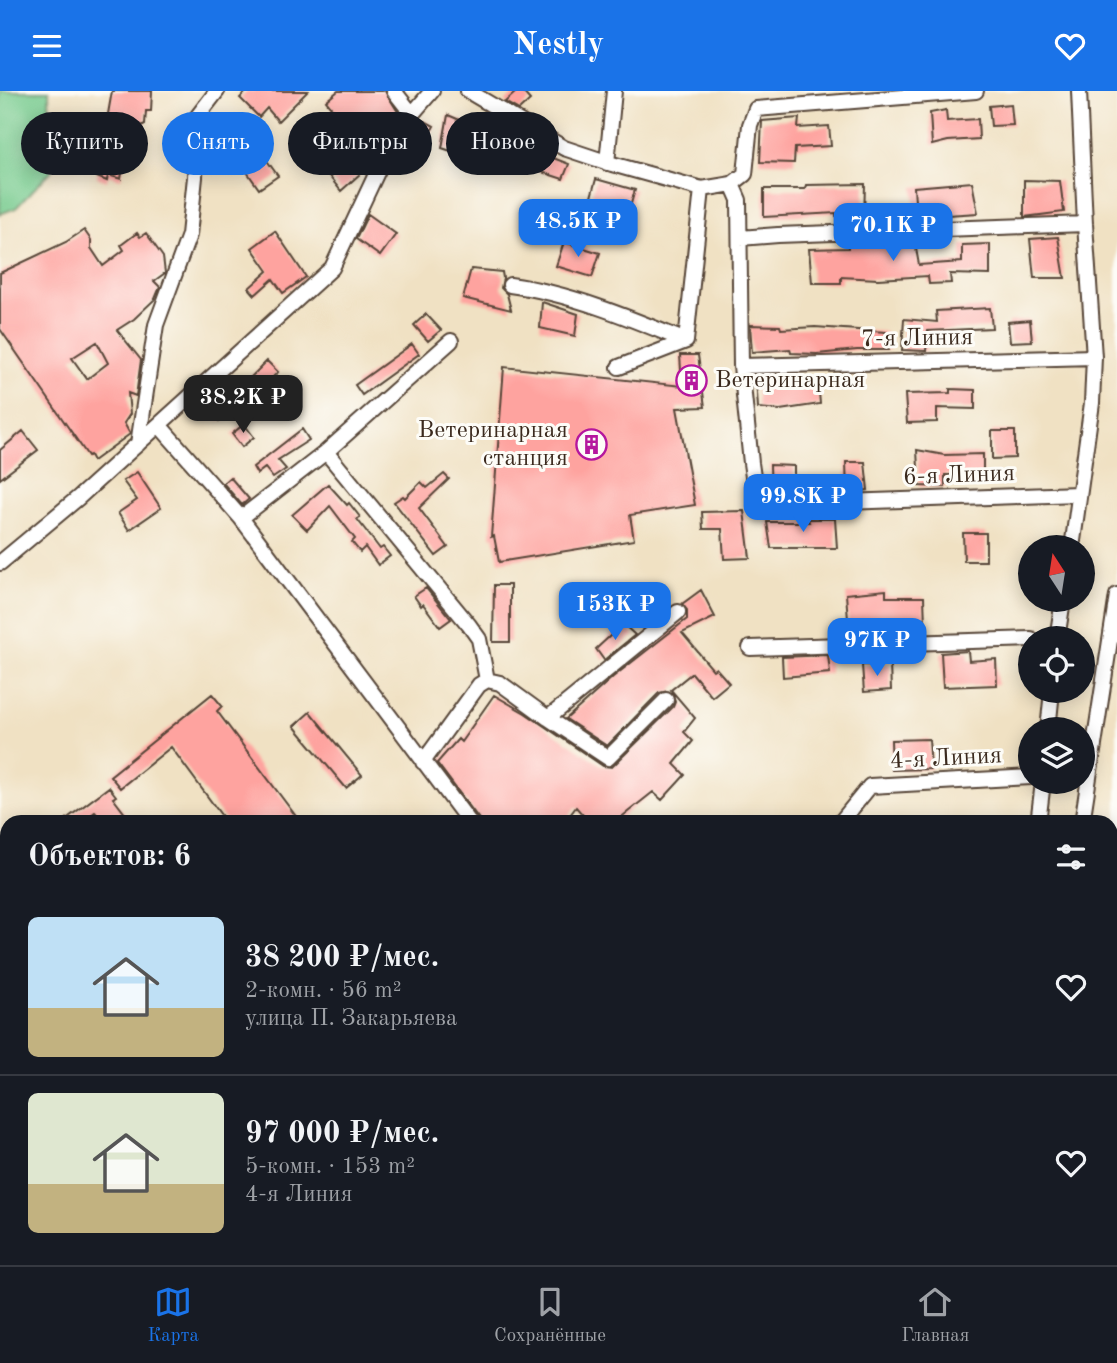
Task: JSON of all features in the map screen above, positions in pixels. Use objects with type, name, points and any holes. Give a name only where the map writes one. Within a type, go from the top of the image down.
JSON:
[{"type":"street","points":[[138,444],[156,325],[189,235],[197,117],[218,91]]},
{"type":"street","points":[[394,91],[410,112]]},
{"type":"street","points":[[414,112],[432,91]]},
{"type":"street","points":[[468,91],[564,148],[607,163],[702,189],[732,184],[745,174],[750,125],[756,109],[976,91]]},
{"type":"street","points":[[607,163],[614,91]]},
{"type":"street","points":[[1073,535],[1092,403],[1094,357],[1080,91]]},
{"type":"street","points":[[0,563],[78,498],[332,268],[376,175]]},
{"type":"street","points":[[732,184],[739,200],[741,366]]},
{"type":"street","points":[[686,341],[702,189]]},
{"type":"street","points":[[740,238],[1085,224]]},
{"type":"street","points":[[510,285],[587,305],[640,322],[686,341]]},
{"type":"street","points":[[241,518],[326,452],[450,341]]},
{"type":"street","points":[[619,367],[686,341]]},
{"type":"street","name":"7-я Линия","points":[[741,366],[1094,357]]},
{"type":"street","name":"6-я Линия","points":[[741,366],[757,505],[1078,494]]},
{"type":"street","points":[[159,425],[241,518],[464,815]]},
{"type":"street","points":[[326,452],[479,639],[487,680]]},
{"type":"street","points":[[1083,815],[1117,595]]},
{"type":"street","points":[[548,718],[678,612]]},
{"type":"street","points":[[750,648],[1018,639]]},
{"type":"street","points":[[423,762],[479,685],[487,680],[500,683],[608,758],[666,700]]},
{"type":"street","name":"4-я Линия","points":[[846,815],[870,786],[1018,778]]},
{"type":"street","points":[[1039,815],[1042,794]]},
{"type":"green space","points":[[0,91],[49,91],[50,112],[21,112],[21,175],[48,175],[16,208],[0,214]]},
{"type":"building","points":[[112,91],[152,91],[151,111],[108,112]]},
{"type":"building","points":[[247,91],[308,91],[278,121],[274,112],[267,108],[263,112],[254,112],[240,98]]},
{"type":"building","points":[[338,91],[385,91],[398,112],[335,112],[326,101]]},
{"type":"building","points":[[517,91],[522,91],[530,100],[519,110],[505,102]]},
{"type":"building","points":[[1011,104],[1013,125],[991,126],[989,106]]},
{"type":"building","points":[[946,110],[947,121],[978,119],[979,139],[932,145],[930,113]]},
{"type":"building","points":[[799,118],[798,128],[829,126],[831,146],[795,148],[794,163],[760,162],[762,121]]},
{"type":"building","points":[[446,126],[446,149],[442,148]]},
{"type":"building","points":[[559,160],[569,164],[563,179],[551,175],[559,175]]},
{"type":"building","points":[[274,170],[278,176],[259,189],[249,175],[274,175]]},
{"type":"building","points":[[97,175],[108,175],[107,181]]},
{"type":"building","points":[[328,175],[359,175],[341,191]]},
{"type":"building","points":[[596,179],[635,190],[630,207],[591,197]]},
{"type":"building","points":[[1024,180],[1060,181],[1064,212],[1024,217]]},
{"type":"building","points":[[972,182],[978,213],[916,217],[914,187]]},
{"type":"building","points":[[865,184],[864,218],[836,216],[836,213],[764,217],[764,189]]},
{"type":"building","points":[[368,214],[396,234],[380,256],[356,239]]},
{"type":"building","points":[[84,230],[91,240],[91,248],[103,266],[124,250],[121,245],[137,233],[140,237],[146,233],[163,257],[165,273],[154,281],[160,287],[155,299],[134,319],[117,330],[141,360],[136,396],[128,393],[130,414],[124,423],[130,434],[93,461],[0,329],[0,273],[66,242]],"holes":[[[97,342],[108,363],[87,379],[72,358]]]},
{"type":"building","points":[[275,231],[306,277],[283,293],[273,279],[255,295],[249,288],[268,271],[252,248]]},
{"type":"building","points":[[1058,237],[1065,278],[1034,278],[1030,239]]},
{"type":"building","points":[[564,242],[600,253],[592,277],[556,266]]},
{"type":"building","points":[[876,242],[915,243],[919,265],[962,262],[962,245],[990,244],[990,275],[950,274],[951,283],[929,284],[928,276],[878,279],[841,277],[841,283],[812,283],[809,249],[848,248],[848,245]]},
{"type":"building","points":[[471,269],[502,272],[501,288],[507,294],[511,310],[463,298]]},
{"type":"building","points":[[542,302],[578,314],[575,336],[540,328]]},
{"type":"building","points":[[990,308],[992,328],[928,331],[926,351],[902,350],[904,319],[937,322],[936,311]]},
{"type":"building","points":[[426,314],[441,330],[428,341],[414,325]]},
{"type":"building","points":[[1030,320],[1032,341],[1010,342],[1008,322]]},
{"type":"building","points":[[750,325],[780,326],[781,329],[815,327],[886,332],[889,350],[817,354],[791,353],[790,349],[752,352]]},
{"type":"building","points":[[412,344],[419,354],[362,395],[355,385]]},
{"type":"building","name":"Ветеринарная станция","points":[[680,355],[698,355],[705,407],[677,408],[695,505],[630,515],[634,540],[499,562],[494,536],[491,537],[504,367],[682,386]]},
{"type":"building","points":[[267,361],[278,372],[262,388],[251,377]]},
{"type":"building","points":[[776,377],[777,382],[818,381],[820,404],[780,410],[758,408],[756,378]]},
{"type":"building","points":[[950,389],[975,390],[975,409],[937,408],[937,422],[907,423],[905,394],[950,393]]},
{"type":"building","points":[[220,391],[234,411],[219,421],[205,401]]},
{"type":"building","points":[[244,424],[254,437],[242,447],[232,434]]},
{"type":"building","points":[[302,429],[309,440],[278,460],[286,469],[273,478],[265,468],[257,474],[253,467]]},
{"type":"building","points":[[23,431],[38,450],[0,479],[0,450]]},
{"type":"building","points":[[992,431],[1015,431],[1015,458],[992,459]]},
{"type":"building","points":[[917,450],[944,455],[983,454],[983,475],[945,475],[945,487],[919,486]]},
{"type":"building","points":[[846,462],[865,462],[868,490],[847,492]]},
{"type":"building","points":[[770,465],[794,466],[794,494],[771,494]]},
{"type":"building","points":[[137,472],[161,508],[129,530],[118,513],[137,500],[123,481]]},
{"type":"building","points":[[444,474],[449,479],[419,508],[448,547],[436,556],[394,502],[403,496],[405,498],[421,482],[427,488]]},
{"type":"building","points":[[230,477],[249,499],[242,505],[223,483]]},
{"type":"building","points":[[328,484],[347,505],[349,503],[360,517],[357,519],[380,549],[383,547],[390,556],[378,565],[365,547],[360,552],[352,542],[355,539],[330,506],[307,530],[292,515]]},
{"type":"building","points":[[744,511],[750,558],[724,559],[722,529],[703,529],[702,512]]},
{"type":"building","points":[[808,519],[835,519],[837,548],[771,548],[767,522],[809,522]]},
{"type":"building","points":[[963,533],[986,533],[986,561],[964,561]]},
{"type":"building","points":[[494,585],[510,585],[510,642],[493,642]]},
{"type":"building","points":[[426,588],[451,619],[440,627],[414,596]]},
{"type":"building","points":[[701,590],[715,617],[682,633],[713,670],[716,668],[729,683],[712,697],[692,673],[671,690],[695,718],[684,732],[693,741],[674,764],[685,775],[662,800],[653,792],[624,815],[583,815],[576,807],[570,815],[476,815],[437,763],[458,739],[461,742],[494,695],[603,766],[612,767],[673,707],[673,694],[668,691],[659,693],[607,746],[566,719],[613,677],[687,619],[687,610],[682,604]]},
{"type":"building","points":[[886,590],[886,597],[924,597],[925,624],[887,625],[887,634],[849,632],[846,594]]},
{"type":"building","points":[[623,624],[635,635],[604,660],[596,649]]},
{"type":"building","points":[[968,651],[969,661],[996,659],[997,685],[943,687],[941,653]]},
{"type":"building","points":[[828,655],[830,673],[783,677],[782,657]]},
{"type":"building","points":[[890,664],[891,690],[864,692],[862,665]]},
{"type":"building","points":[[212,694],[222,706],[217,711],[295,815],[221,815],[171,747],[120,788],[110,776]]},
{"type":"building","points":[[310,712],[362,775],[346,788],[294,726]]},
{"type":"building","points":[[929,739],[931,769],[892,770],[891,740]]},
{"type":"building","points":[[109,787],[116,796],[113,798],[126,815],[97,815],[95,812],[91,815],[72,815]]},
{"type":"place","name":"Ветеринарная","points":[[692,381]]},
{"type":"place","name":"Ветеринарная станция","points":[[591,445]]}]
